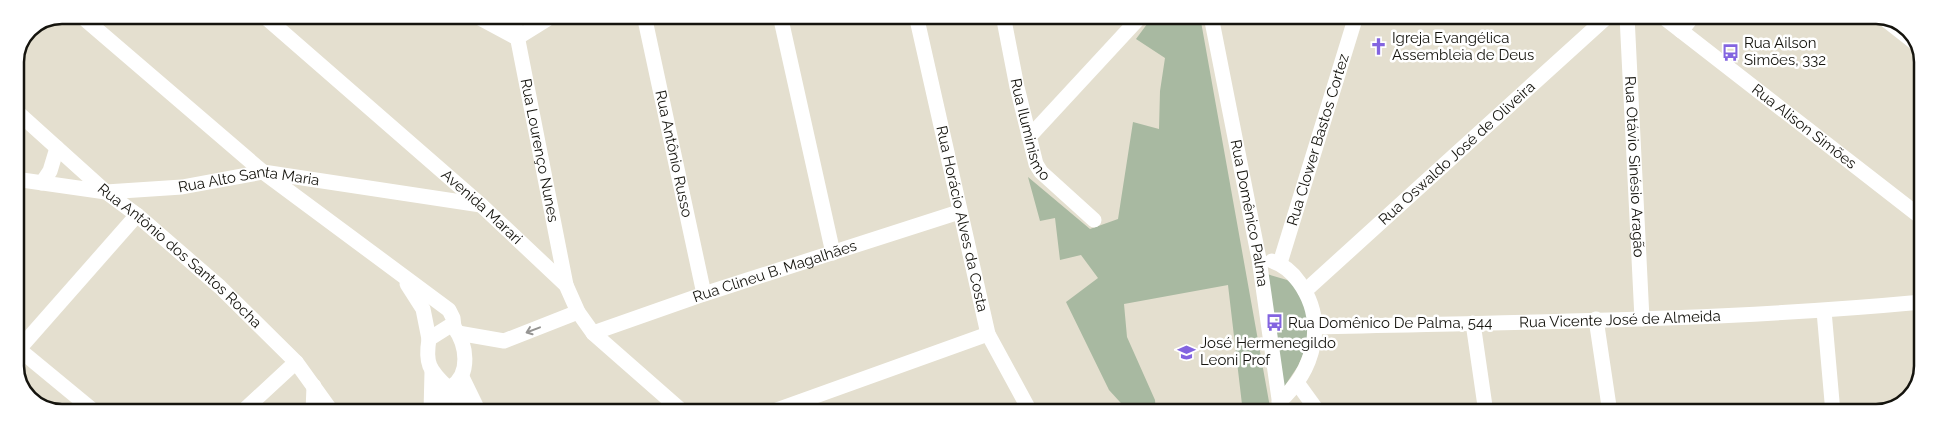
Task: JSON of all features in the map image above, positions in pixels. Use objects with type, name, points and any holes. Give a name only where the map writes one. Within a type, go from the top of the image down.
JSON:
[{"type":"street","points":[[90,24],[262,172],[449,310],[466,364],[453,383],[444,404]]},
{"type":"street","name":"Avenida Marari","points":[[273,24],[481,205],[566,285],[578,312],[593,333],[674,404]]},
{"type":"street","points":[[491,24],[518,38],[540,24]]},
{"type":"street","name":"Rua Lourenço Nunes","points":[[514,24],[566,285]]},
{"type":"street","name":"Rua Antônio Russo","points":[[646,24],[704,294]]},
{"type":"street","points":[[782,24],[833,253]]},
{"type":"street","name":"Rua Horácio Alves da Costa","points":[[918,24],[988,334],[1026,404]]},
{"type":"street","name":"Rua Iluminismo","points":[[1005,24],[1036,164],[1041,172],[1094,220]]},
{"type":"street","points":[[1029,137],[1134,24]]},
{"type":"street","name":"Rua Domênico Palma","points":[[1213,24],[1259,258],[1279,404]]},
{"type":"street","name":"Rua Clower Bastos Cortez","points":[[1280,263],[1354,24]]},
{"type":"street","name":"Rua Oswaldo José de Oliveira","points":[[1305,291],[1599,24]]},
{"type":"street","name":"Rua Otávio Sinésio Aragão","points":[[1627,24],[1642,319]]},
{"type":"street","name":"Rua Alison Simões","points":[[1672,24],[1914,212]]},
{"type":"street","points":[[1681,31],[1687,24]]},
{"type":"street","name":"Rua Antônio dos Santos Rocha","points":[[24,118],[106,192],[136,215],[220,287],[296,362],[326,404]]},
{"type":"street","points":[[42,183],[50,171],[57,148]]},
{"type":"street","name":"Rua Alto Santa Maria","points":[[24,180],[106,192],[182,187],[262,172],[481,205]]},
{"type":"street","name":"Rua Clineu B. Magalhães","points":[[593,333],[704,294],[959,212]]},
{"type":"street","points":[[24,340],[136,215]]},
{"type":"street","points":[[1259,258],[1280,263],[1296,277],[1313,307],[1316,327],[1311,351],[1298,384],[1283,404]]},
{"type":"street","points":[[402,276],[422,309],[429,339],[426,357],[432,372],[431,404]]},
{"type":"street","name":"Rua Vicente José de Almeida","points":[[1316,327],[1642,319],[1824,311],[1914,303]]},
{"type":"street","points":[[1824,311],[1832,404]]},
{"type":"street","points":[[429,339],[437,332],[448,327],[504,340],[578,312]]},
{"type":"street","points":[[1596,319],[1609,404]]},
{"type":"street","points":[[1473,323],[1485,404]]},
{"type":"street","points":[[793,404],[988,334]]},
{"type":"street","points":[[24,354],[85,404]]},
{"type":"street","points":[[251,404],[296,362]]},
{"type":"street","points":[[432,372],[453,383],[471,404]]},
{"type":"street","points":[[1298,384],[1312,404]]},
{"type":"street","points":[[313,404],[314,386]]},
{"type":"green space","points":[[1147,24],[1201,24],[1269,404],[1242,404],[1228,285],[1124,304],[1127,337],[1155,404],[1122,404],[1109,390],[1066,302],[1098,278],[1081,255],[1060,260],[1055,218],[1040,221],[1028,177],[1090,229],[1118,219],[1133,122],[1159,129],[1160,91],[1165,58],[1136,39]]},
{"type":"green space","points":[[1267,274],[1287,280],[1297,288],[1308,311],[1307,345],[1298,366],[1284,387]]},
{"type":"place","name":"Igreja Evangélica Assembleia de Deus","points":[[1378,47]]},
{"type":"place","name":"Rua Ailson Simões, 332","points":[[1730,52]]},
{"type":"place","name":"Rua Domênico De Palma, 544","points":[[1274,323]]},
{"type":"place","name":"José Hermenegildo Leoni Prof","points":[[1186,352]]}]
